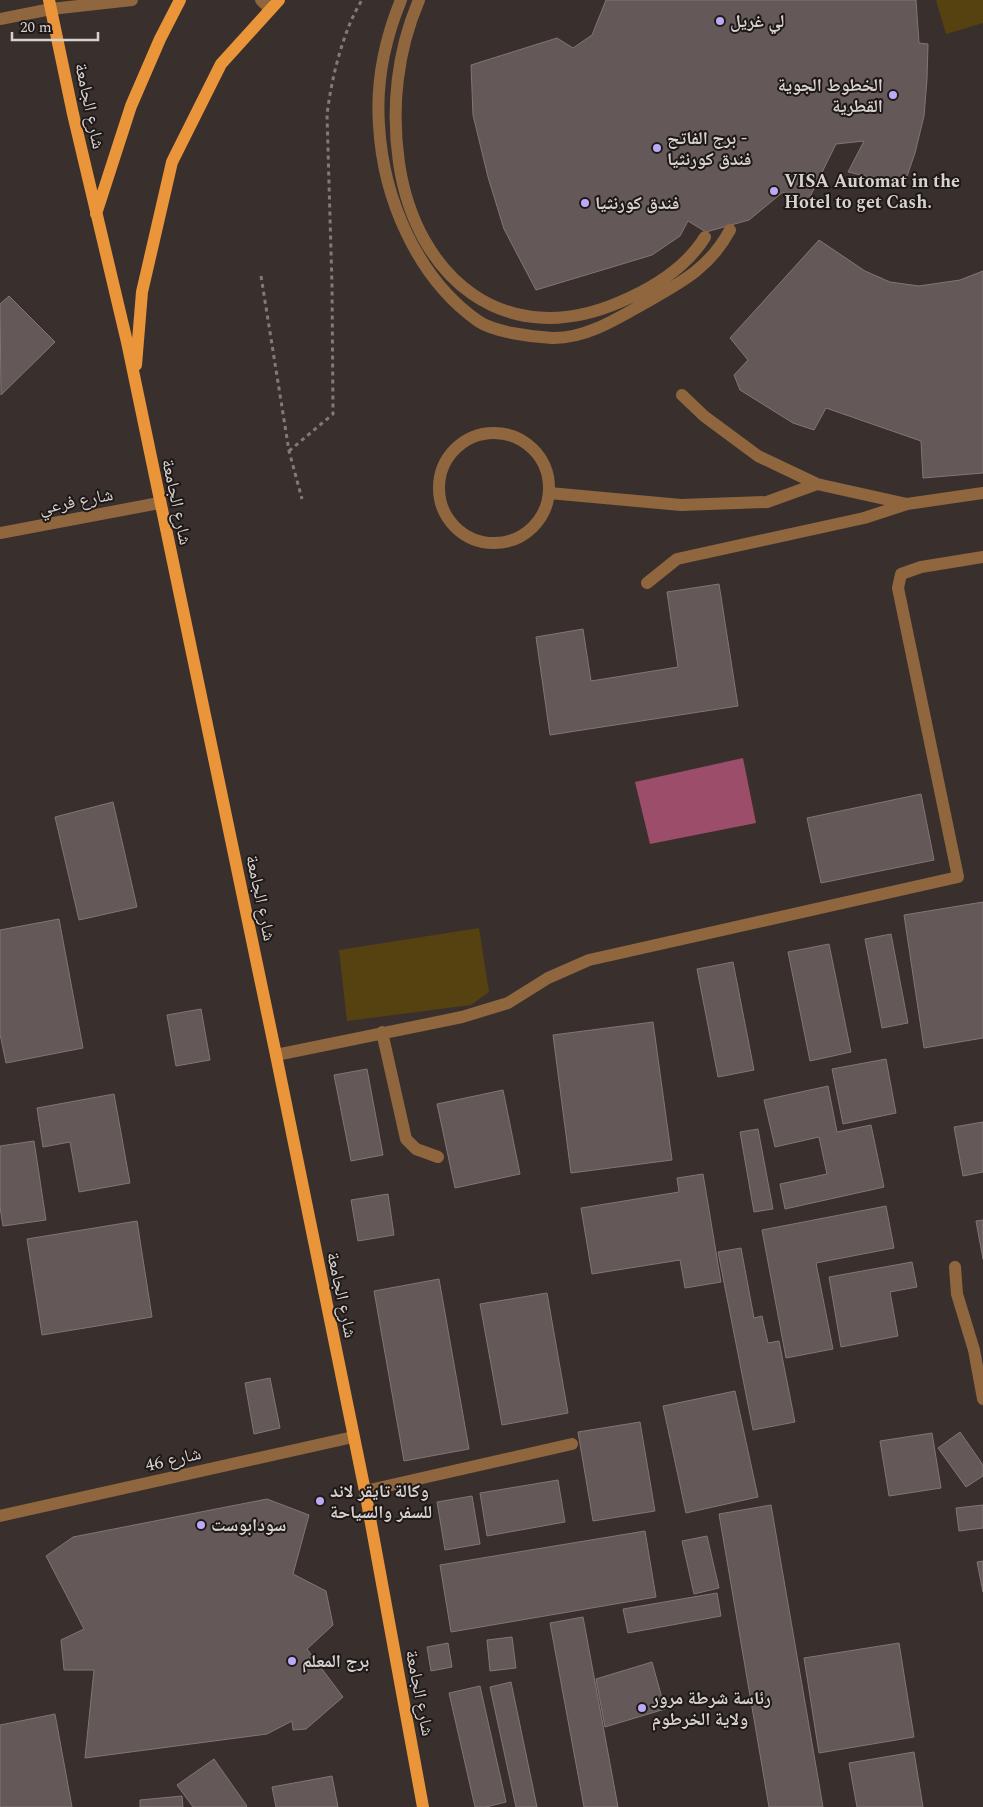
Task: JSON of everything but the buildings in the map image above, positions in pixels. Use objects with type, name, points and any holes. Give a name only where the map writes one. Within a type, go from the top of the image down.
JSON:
[{"type":"main road","points":[[96,214],[131,106],[160,39],[180,0]]},
{"type":"main road","points":[[134,380],[142,292],[172,162],[221,64],[270,3]]},
{"type":"main road","name":"شارع الجامعة","points":[[50,4],[134,380],[276,1055],[365,1491],[423,1807]]},
{"type":"street","points":[[0,19],[50,4],[132,0]]},
{"type":"street","points":[[401,0],[388,37],[382,67],[379,125],[383,157],[399,219],[422,261],[446,292],[480,322],[512,333],[552,338],[583,333],[620,317],[671,289],[699,269],[719,250],[730,230]]},
{"type":"street","points":[[419,0],[403,47],[398,72],[396,131],[399,164],[406,196],[419,226],[435,255],[472,296],[495,308],[519,316],[545,319],[594,312],[625,300],[682,266],[705,237]]},
{"type":"street","points":[[682,395],[704,416],[758,456],[817,484],[907,504]]},
{"type":"street","points":[[484,433],[504,434],[523,441],[538,454],[547,472],[549,493],[543,513],[531,529],[514,540],[494,544],[474,540],[457,529],[445,513],[439,494],[441,473],[450,455],[465,441],[484,433]]},
{"type":"street","points":[[549,493],[691,504],[768,502],[817,484]]},
{"type":"street","points":[[648,583],[677,559],[864,518],[907,504],[983,492]]},
{"type":"street","name":"شارع فرعي","points":[[0,533],[159,503]]},
{"type":"street","points":[[276,1055],[462,1017],[508,1004],[548,978],[589,960],[958,877],[923,716],[898,588],[901,574],[921,567],[983,557]]},
{"type":"street","points":[[382,1032],[406,1139],[416,1149],[438,1156]]},
{"type":"street","points":[[955,1267],[957,1294],[974,1350],[983,1399]]},
{"type":"street","name":"شارع 46","points":[[0,1516],[354,1437]]},
{"type":"street","points":[[365,1491],[572,1444]]},
{"type":"path","points":[[289,451],[333,414],[327,115],[330,91],[340,56],[362,0]]},
{"type":"path","points":[[261,276],[289,451],[302,499]]},
{"type":"shaded area","points":[[936,0],[983,0],[983,23],[946,34]]},
{"type":"shaded area","points":[[743,758],[756,823],[650,844],[635,782]]},
{"type":"shaded area","points":[[479,928],[489,992],[471,1005],[347,1021],[339,950]]},
{"type":"place","name":"لي غريل","points":[[720,21]]},
{"type":"place","name":"الخطوط الجوية القطرية","points":[[893,95]]},
{"type":"place","name":"برج الفاتح - فندق كورنثيا","points":[[657,148]]},
{"type":"place","name":"VISA Automat in the Hotel to get Cash.","points":[[774,191]]},
{"type":"place","name":"فندق كورنثيا","points":[[585,203]]},
{"type":"place","name":"وكالة تايقر لاند للسفر والسياحة","points":[[320,1501]]},
{"type":"place","name":"سودابوست","points":[[201,1525]]},
{"type":"place","name":"برج المعلم","points":[[292,1661]]},
{"type":"place","name":"رئاسة شرطة مرور ولاية الخرطوم","points":[[642,1708]]}]
